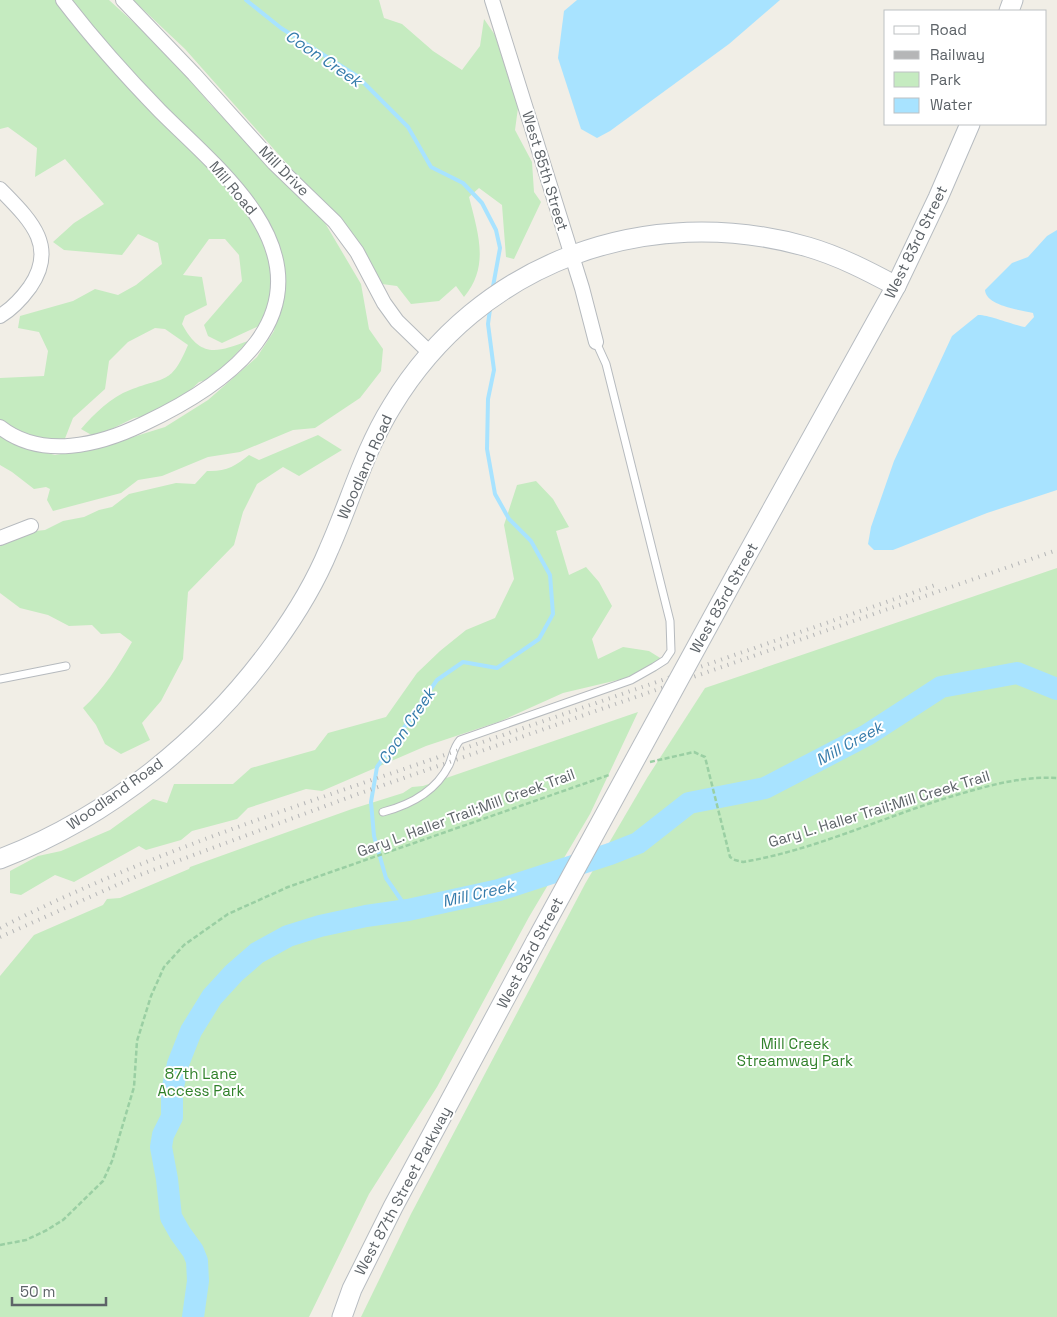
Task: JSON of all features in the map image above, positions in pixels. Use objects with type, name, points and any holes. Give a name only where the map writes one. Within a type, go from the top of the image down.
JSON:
[{"type":"main road","name":"West 83rd Street","points":[[469,1067],[738,571],[896,286],[938,198],[970,125]]},
{"type":"main road","name":"Woodland Road","points":[[0,859],[66,829],[128,788],[203,726],[252,673],[284,630],[311,587],[332,544],[379,428],[399,395],[430,353],[451,331],[487,301],[526,276],[572,256],[619,241],[665,233],[743,234],[818,250],[850,263],[896,286]]},
{"type":"main road","name":"West 87th Street Parkway","points":[[342,1317],[352,1289],[393,1207],[469,1067]]},
{"type":"street","name":"Mill Road","points":[[0,427],[22,440],[43,445],[83,445],[136,428],[176,408],[226,375],[249,353],[264,333],[277,292],[277,270],[272,249],[264,230],[246,200],[128,78],[63,0]]},
{"type":"street","name":"Mill Drive","points":[[123,0],[194,74],[274,163],[335,222],[358,252],[384,303],[397,321],[430,353]]},
{"type":"street","name":"West 85th Street","points":[[492,0],[572,256],[596,342]]},
{"type":"street","points":[[0,189],[25,215],[41,241],[43,254],[35,280],[24,295],[0,316]]},
{"type":"street","points":[[0,538],[31,526]]},
{"type":"lane","points":[[383,812],[410,804],[441,778],[450,762],[454,746],[460,740],[631,680],[665,660],[671,651],[670,622],[606,364],[596,342]]},
{"type":"lane","points":[[0,680],[66,666]]},
{"type":"path","name":"Gary L. Haller Trail;Mill Creek Trail","points":[[642,765],[694,752],[705,757],[730,857],[735,860],[753,860],[794,849],[984,786],[1021,779],[1057,778]]},
{"type":"path","name":"Gary L. Haller Trail;Mill Creek Trail","points":[[0,1246],[26,1240],[63,1220],[103,1181],[112,1161],[134,1087],[137,1041],[156,981],[173,956],[200,933],[241,907],[288,888],[615,773]]},
{"type":"green space","points":[[0,0],[59,0],[96,50],[120,78],[222,179],[240,201],[256,223],[268,246],[273,265],[269,305],[263,324],[222,343],[208,336],[204,325],[242,281],[239,255],[225,239],[209,239],[183,275],[202,277],[207,305],[185,316],[182,324],[196,343],[210,350],[219,350],[248,341],[213,378],[199,382],[181,399],[159,413],[134,418],[95,437],[81,429],[103,406],[123,393],[160,380],[172,373],[188,345],[165,329],[155,328],[128,342],[109,361],[105,389],[73,418],[64,441],[31,437],[0,423],[0,378],[44,376],[48,351],[39,332],[18,328],[20,316],[73,301],[95,289],[118,295],[136,285],[162,264],[158,243],[138,234],[122,255],[64,250],[53,242],[74,223],[104,204],[65,159],[35,177],[37,148],[8,127],[0,129]]},
{"type":"green space","points":[[70,0],[109,0],[163,49],[210,104],[325,223],[361,284],[369,329],[383,349],[381,371],[360,398],[315,428],[293,430],[240,452],[208,457],[162,476],[138,480],[121,493],[53,511],[47,500],[50,489],[46,487],[34,489],[0,465],[0,435],[17,445],[55,455],[101,447],[165,427],[208,400],[257,357],[274,331],[283,286],[276,243],[168,113]]},
{"type":"green space","points":[[133,0],[379,0],[384,18],[402,24],[433,51],[462,70],[480,46],[484,19],[495,35],[518,108],[515,130],[532,162],[534,192],[541,202],[514,259],[506,257],[502,205],[479,188],[469,197],[480,249],[477,273],[472,285],[464,297],[456,286],[439,301],[411,304],[397,286],[382,284],[320,201],[185,49]]},
{"type":"green space","points":[[318,435],[342,450],[299,476],[283,467],[257,484],[243,512],[234,545],[188,592],[183,659],[161,701],[142,723],[150,740],[121,754],[105,744],[96,725],[83,708],[104,685],[132,642],[120,633],[101,634],[92,625],[69,626],[48,615],[20,608],[0,593],[0,544],[26,532],[45,530],[63,521],[84,517],[99,510],[112,507],[129,494],[176,483],[195,484],[207,471],[230,468],[249,455],[259,460]]},
{"type":"green space","points":[[536,481],[553,499],[569,527],[556,531],[569,575],[586,567],[599,582],[612,606],[592,639],[598,659],[623,647],[649,651],[665,661],[656,671],[563,693],[501,721],[426,746],[322,791],[306,789],[248,808],[237,819],[192,831],[181,840],[146,850],[139,846],[74,882],[55,875],[21,895],[10,893],[10,871],[38,856],[61,851],[110,830],[153,799],[167,803],[174,784],[233,784],[251,768],[315,750],[328,733],[386,717],[417,673],[440,651],[466,630],[495,618],[514,579],[504,525],[517,485]]},
{"type":"green space","name":"Mill Creek Streamway Park","points":[[1057,568],[1057,1317],[361,1317],[411,1214],[585,884],[647,778],[705,688]]},
{"type":"green space","name":"87th Lane Access Park","points":[[638,712],[590,814],[529,917],[437,1087],[369,1194],[309,1317],[0,1317],[0,976],[34,935],[103,905],[107,899],[120,898],[190,867],[352,809],[403,793],[412,787],[423,786]]},
{"type":"water","points":[[577,0],[780,0],[729,44],[610,131],[597,138],[581,129],[558,58],[564,11]]},
{"type":"water","points":[[1057,230],[1057,490],[987,513],[893,550],[874,550],[868,544],[871,527],[894,461],[952,336],[978,315],[1025,327],[1034,317],[1033,313],[997,304],[991,300],[985,290],[1012,263],[1028,257],[1047,236]]},
{"type":"waterway","name":"Coon Creek","points":[[246,0],[281,28],[357,76],[408,127],[431,167],[463,183],[482,203],[496,230],[500,248],[492,292]]},
{"type":"waterway","name":"Coon Creek","points":[[408,910],[386,878],[374,836],[371,802],[377,767],[437,680],[463,662],[497,668],[539,639],[553,614],[550,575],[531,541],[509,519],[495,494],[487,449],[488,399],[494,370],[488,324],[490,309]]},
{"type":"waterway","name":"Mill Creek","points":[[193,1317],[198,1281],[197,1261],[193,1251],[171,1217],[161,1147],[163,1135],[172,1117],[172,1091],[178,1064],[191,1031],[212,997],[234,973],[257,953],[288,936],[320,926],[366,916],[408,910],[499,890],[610,854],[638,843],[689,803],[765,788],[867,735],[941,687],[1017,673],[1057,689]]},
{"type":"railway","points":[[0,937],[137,876],[355,795],[1057,550]]},
{"type":"railway","points":[[0,928],[105,879],[212,836],[938,584]]}]
